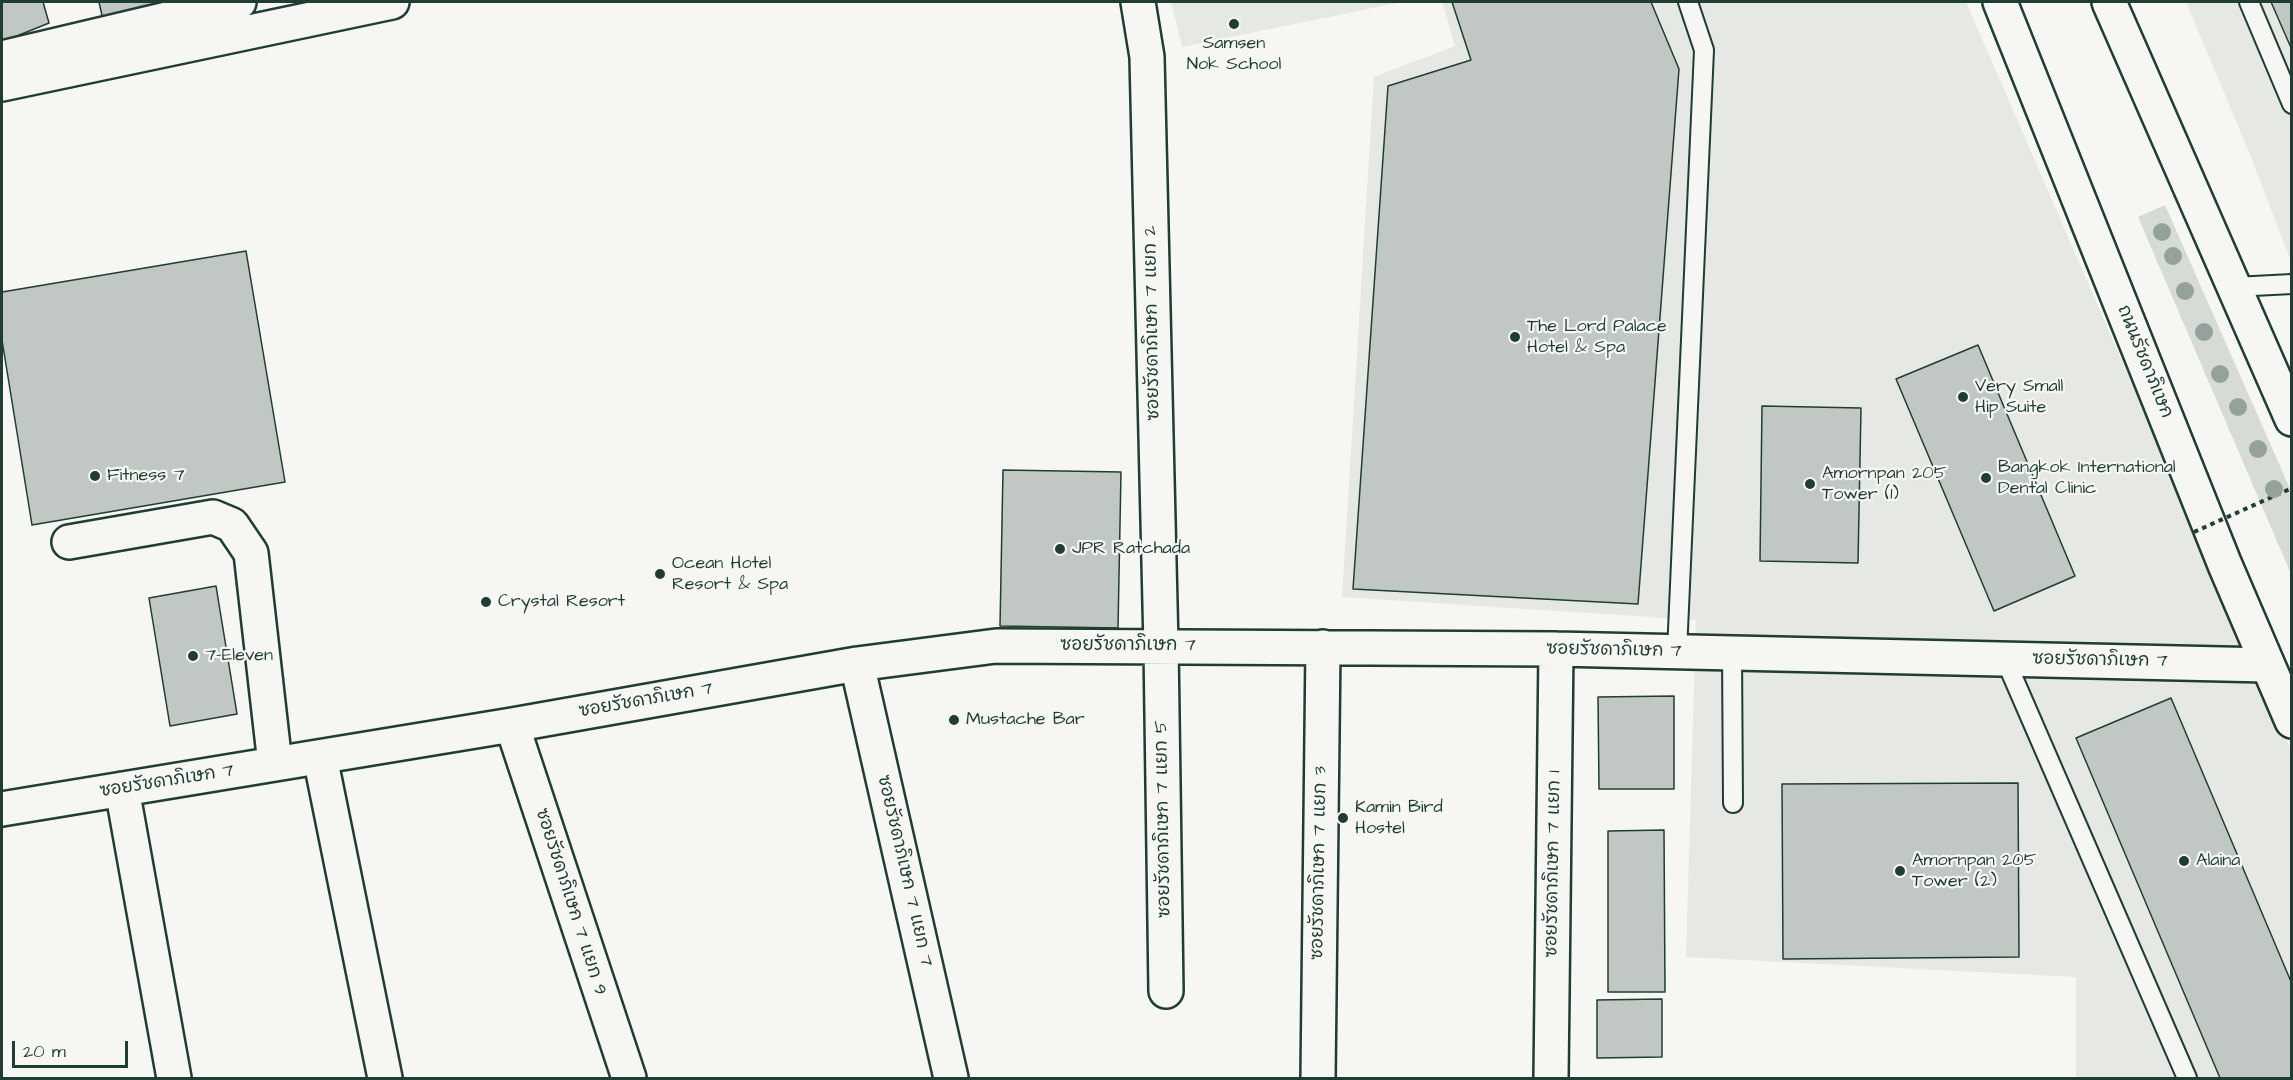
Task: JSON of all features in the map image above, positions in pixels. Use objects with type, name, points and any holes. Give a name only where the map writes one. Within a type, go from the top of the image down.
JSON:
[{"type":"street","points":[[2,58],[240,2]]},
{"type":"street","points":[[2,84],[392,2]]},
{"type":"street","name":"ซอยรัชดาภิเษก 7 แยก 2","points":[[1138,2],[1146,57],[1161,646]]},
{"type":"street","name":"ถนนรัชดาภิเษก","points":[[2000,2],[2028,67],[2225,565],[2292,721]]},
{"type":"street","points":[[2114,13],[2292,419]]},
{"type":"street","points":[[69,542],[213,518],[232,525],[251,553],[274,764]]},
{"type":"street","name":"ซอยรัชดาภิเษก 7","points":[[2,810],[857,664],[996,646],[1556,649],[2267,665]]},
{"type":"street","name":"ซอยรัชดาภิเษก 7 แยก 5","points":[[1161,646],[1166,991]]},
{"type":"street","name":"ซอยรัชดาภิเษก 7 แยก 3","points":[[1317,1078],[1323,647]]},
{"type":"street","name":"ซอยรัชดาภิเษก 7 แยก 1","points":[[1551,1078],[1556,649]]},
{"type":"street","name":"ซอยรัชดาภิเษก 7 แยก 7","points":[[857,664],[951,1078]]},
{"type":"street","name":"ซอยรัชดาภิเษก 7 แยก 9","points":[[512,724],[629,1078]]},
{"type":"street","points":[[320,757],[385,1078]]},
{"type":"street","points":[[122,789],[174,1078]]},
{"type":"lane","points":[[1677,652],[1704,50],[1688,2]]},
{"type":"lane","points":[[2249,2],[2292,104]]},
{"type":"lane","points":[[2234,287],[2292,284]]},
{"type":"lane","points":[[1732,653],[1733,802]]},
{"type":"lane","points":[[2005,659],[2187,1078]]},
{"type":"path","points":[[2194,532],[2292,488]]},
{"type":"shaded area","name":"Samsen Nok School","points":[[1171,2],[1402,2],[1182,47]]},
{"type":"shaded area","points":[[1442,2],[1966,2],[2291,750],[2291,1078],[2076,1078],[2076,977],[1686,957],[1696,620],[1342,597],[1374,77],[1455,46]]},
{"type":"shaded area","points":[[2186,2],[2291,2],[2291,261],[2249,152]]},
{"type":"shaded area","points":[[2165,205],[2291,491],[2291,574],[2138,217]]},
{"type":"building","points":[[2,2],[43,2],[49,23],[2,42]]},
{"type":"building","points":[[99,2],[168,2],[171,15],[105,29]]},
{"type":"building","name":"The Lord Palace Hotel & Spa","points":[[1452,2],[1651,2],[1679,69],[1638,604],[1353,589],[1388,86],[1471,60]]},
{"type":"building","points":[[2271,2],[2292,2],[2292,50]]},
{"type":"building","points":[[246,251],[285,482],[32,525],[2,340],[2,292]]},
{"type":"building","name":"Bangkok International Dental Clinic","points":[[1978,345],[2075,576],[1994,611],[1896,379]]},
{"type":"building","name":"Amornpan 205 Tower (1)","points":[[1762,406],[1861,408],[1858,563],[1760,561]]},
{"type":"building","name":"JPR Ratchada","points":[[1003,470],[1121,472],[1118,628],[1000,626]]},
{"type":"building","name":"7-Eleven","points":[[216,586],[237,714],[170,726],[149,598]]},
{"type":"building","points":[[1674,696],[1674,789],[1599,789],[1598,697]]},
{"type":"building","name":"Alaina","points":[[2171,698],[2292,984],[2292,1078],[2220,1078],[2076,738]]},
{"type":"building","name":"Amornpan 205 Tower (2)","points":[[2018,783],[2019,957],[1783,959],[1782,784]]},
{"type":"building","points":[[1664,830],[1665,992],[1608,992],[1608,831]]},
{"type":"building","points":[[1662,999],[1662,1057],[1597,1058],[1597,1000]]},
{"type":"place","name":"Samsen Nok School","points":[[1234,24]]},
{"type":"place","name":"The Lord Palace Hotel & Spa","points":[[1515,337]]},
{"type":"place","name":"Very Small Hip Suite","points":[[1963,397]]},
{"type":"place","name":"Fitness 7","points":[[95,476]]},
{"type":"place","name":"Bangkok International Dental Clinic","points":[[1986,478]]},
{"type":"place","name":"Amornpan 205 Tower (1)","points":[[1810,484]]},
{"type":"place","name":"JPR Ratchada","points":[[1060,549]]},
{"type":"place","name":"Ocean Hotel Resort & Spa","points":[[660,574]]},
{"type":"place","name":"Crystal Resort","points":[[486,602]]},
{"type":"place","name":"7-Eleven","points":[[193,656]]},
{"type":"place","name":"Mustache Bar","points":[[954,720]]},
{"type":"place","name":"Kamin Bird Hostel","points":[[1343,818]]},
{"type":"place","name":"Alaina","points":[[2184,861]]},
{"type":"place","name":"Amornpan 205 Tower (2)","points":[[1900,871]]}]
